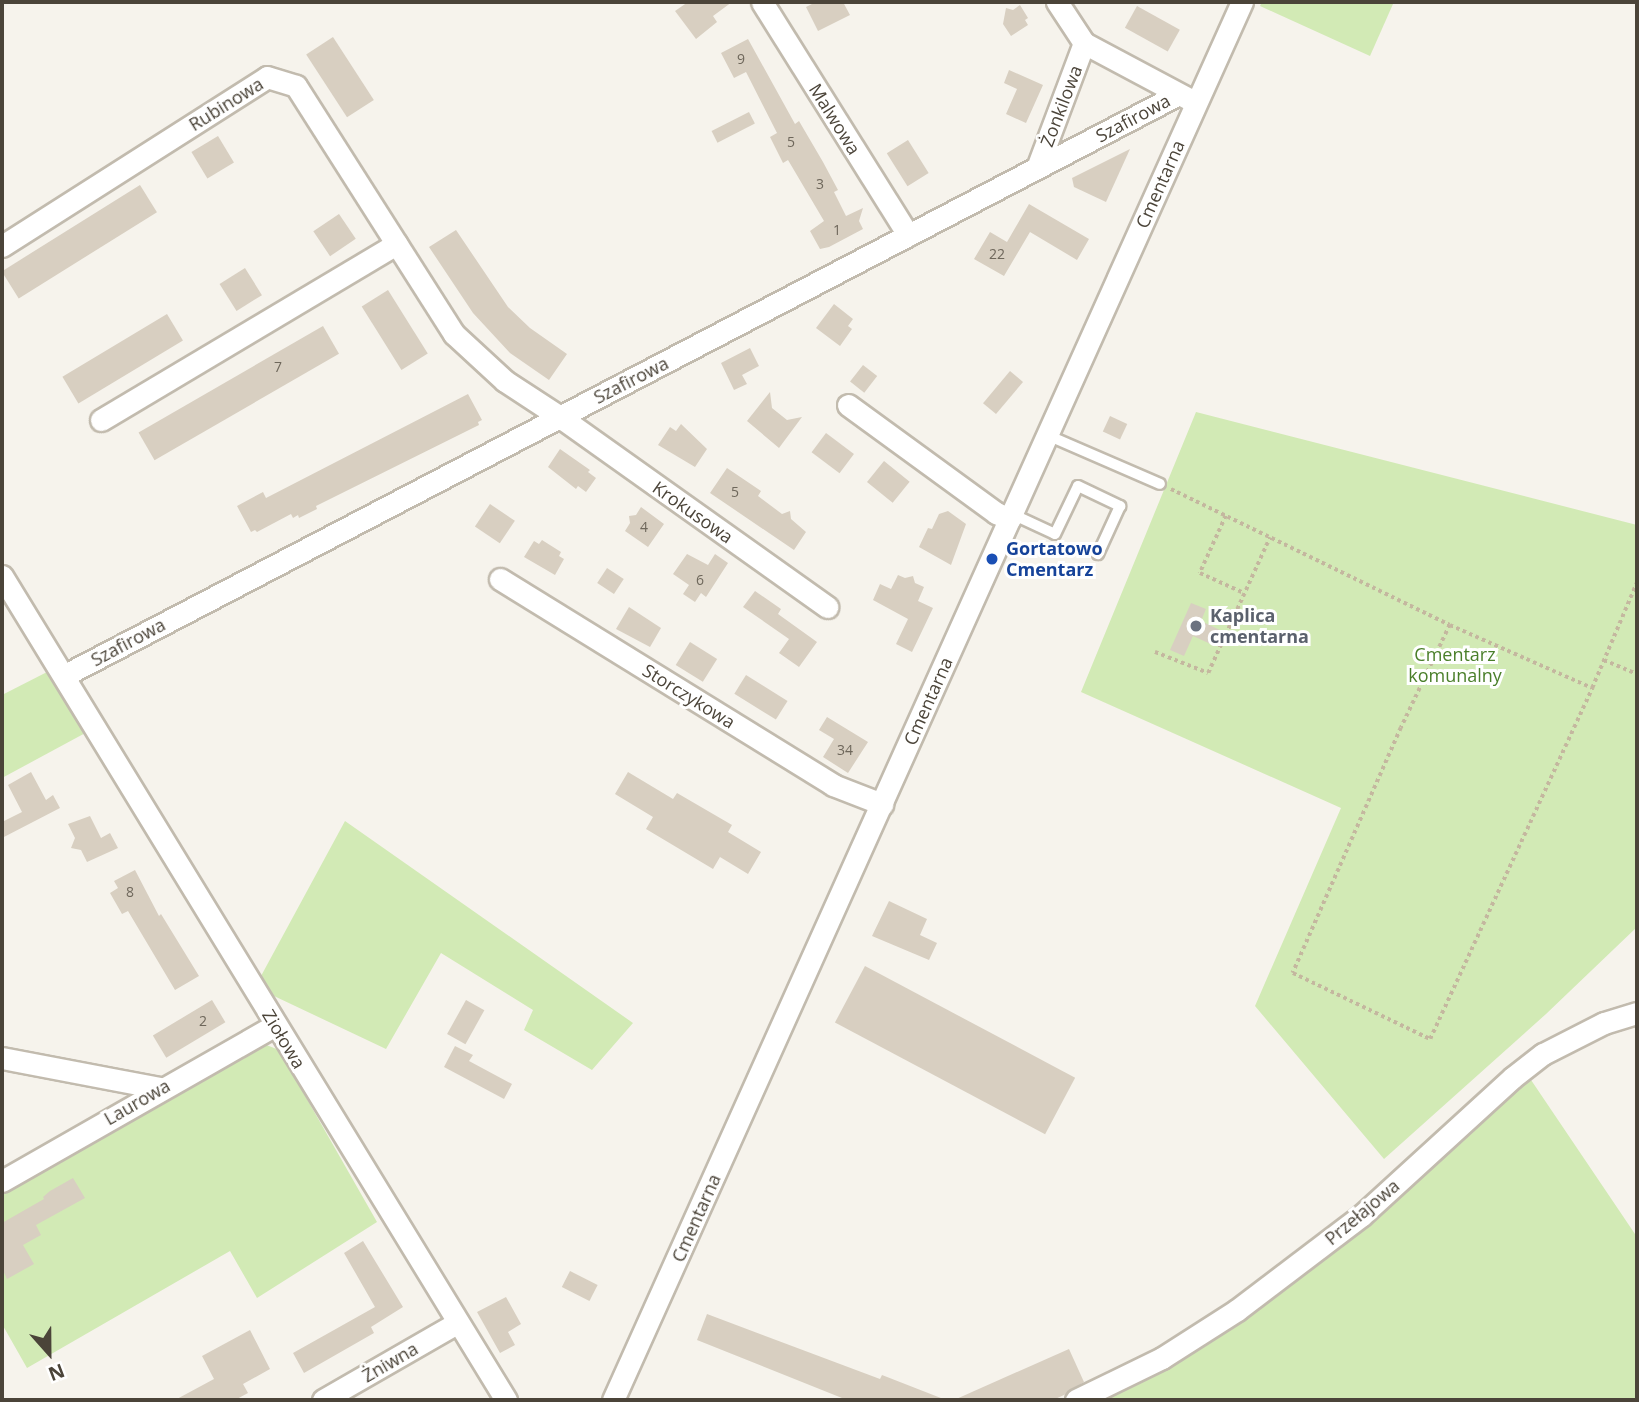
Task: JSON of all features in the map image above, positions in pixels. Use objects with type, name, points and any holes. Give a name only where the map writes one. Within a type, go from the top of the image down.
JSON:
[{"type":"street","name":"Malwowa","points":[[762,2],[908,236]]},
{"type":"street","name":"Żonkilowa","points":[[1057,2],[1084,43],[1177,95]]},
{"type":"street","name":"Cmentarna","points":[[614,1400],[1242,2]]},
{"type":"street","name":"Żonkilowa","points":[[1037,168],[1084,43]]},
{"type":"street","name":"Rubinowa","points":[[2,246],[267,77],[296,86],[454,334],[505,381],[559,416]]},
{"type":"street","name":"Szafirowa","points":[[65,675],[1177,95],[1197,102]]},
{"type":"street","points":[[101,420],[396,244]]},
{"type":"street","points":[[848,405],[996,513],[1011,517]]},
{"type":"street","name":"Krokusowa","points":[[559,416],[827,607]]},
{"type":"street","name":"Ziołowa","points":[[2,576],[506,1400]]},
{"type":"street","name":"Storczykowa","points":[[500,579],[833,785],[882,804]]},
{"type":"street","name":"Przełajowa","points":[[1076,1400],[1162,1358],[1237,1310],[1361,1216],[1512,1077],[1543,1054],[1604,1023],[1637,1013]]},
{"type":"street","name":"Laurowa","points":[[2,1181],[160,1088],[275,1025]]},
{"type":"street","points":[[2,1058],[160,1088]]},
{"type":"street","name":"Żniwna","points":[[323,1400],[457,1323]]},
{"type":"lane","points":[[1047,435],[1160,484]]},
{"type":"lane","points":[[1011,517],[1055,534],[1077,486],[1120,506],[1098,554]]},
{"type":"path","points":[[1160,484],[1450,625],[1592,688]]},
{"type":"path","points":[[1226,516],[1200,573],[1244,593]]},
{"type":"path","points":[[1155,652],[1208,673],[1270,537]]},
{"type":"path","points":[[1450,625],[1401,728],[1293,973],[1430,1040],[1592,688],[1637,582]]},
{"type":"path","points":[[1604,660],[1637,674]]},
{"type":"green space","points":[[1262,2],[1393,4],[1370,56],[1260,6]]},
{"type":"green space","name":"Cmentarz komunalny","points":[[1196,412],[1637,525],[1637,927],[1546,1014],[1384,1159],[1255,1006],[1341,808],[1081,692]]},
{"type":"green space","points":[[49,671],[89,731],[2,778],[2,695]]},
{"type":"green space","points":[[345,821],[633,1023],[592,1070],[524,1030],[533,1010],[441,953],[386,1049],[274,996],[261,976]]},
{"type":"green space","points":[[264,1044],[279,1050],[377,1222],[257,1298],[230,1251],[27,1368],[2,1324],[2,1188],[245,1049]]},
{"type":"green space","points":[[1527,1074],[1637,1237],[1637,1400],[1096,1400],[1185,1356],[1282,1289],[1394,1200]]},
{"type":"building","points":[[688,2],[732,2],[713,16],[717,22],[696,39],[675,11]]},
{"type":"building","points":[[816,2],[843,2],[850,15],[818,31],[806,7]]},
{"type":"building","points":[[1020,5],[1028,18],[1025,20],[1028,25],[1011,36],[1003,24],[1006,8],[1013,10]]},
{"type":"building","points":[[1137,6],[1180,30],[1168,52],[1125,28]]},
{"type":"building","points":[[333,37],[374,100],[347,117],[306,54]]},
{"type":"building","points":[[748,39],[795,124],[799,121],[823,162],[838,190],[834,192],[846,216],[863,208],[859,221],[863,229],[829,247],[820,249],[810,231],[824,221],[788,160],[783,163],[770,137],[777,133],[746,72],[734,78],[721,53]]},
{"type":"building","points":[[1009,70],[1043,85],[1026,123],[1006,114],[1017,89],[1004,83]]},
{"type":"building","points":[[749,112],[755,124],[717,143],[712,131]]},
{"type":"building","points":[[218,136],[234,163],[207,179],[191,152]]},
{"type":"building","points":[[908,140],[929,173],[907,186],[887,153]]},
{"type":"building","points":[[1130,149],[1106,202],[1074,187],[1072,178]]},
{"type":"building","points":[[140,185],[157,212],[19,299],[2,271]]},
{"type":"building","points":[[1029,204],[1089,239],[1077,260],[1030,232],[1004,276],[974,259],[990,232],[1007,242]]},
{"type":"building","points":[[339,214],[356,239],[330,256],[313,231]]},
{"type":"building","points":[[456,230],[508,307],[530,328],[567,354],[549,380],[510,353],[473,313],[429,247]]},
{"type":"building","points":[[245,268],[262,295],[237,311],[220,284]]},
{"type":"building","points":[[388,290],[428,354],[401,370],[362,306]]},
{"type":"building","points":[[834,304],[853,319],[848,326],[852,329],[840,346],[816,328]]},
{"type":"building","points":[[167,314],[183,341],[78,403],[62,377]]},
{"type":"building","points":[[323,326],[339,354],[155,460],[139,432]]},
{"type":"building","points":[[750,348],[759,366],[742,375],[747,384],[734,390],[721,363]]},
{"type":"building","points":[[863,365],[877,376],[864,393],[850,382]]},
{"type":"building","points":[[1010,371],[1023,382],[996,414],[983,403]]},
{"type":"building","points":[[770,392],[772,408],[787,420],[802,417],[779,448],[747,421]]},
{"type":"building","points":[[468,394],[482,420],[478,422],[479,425],[316,506],[317,509],[299,518],[298,515],[293,518],[291,514],[257,532],[251,532],[237,506],[263,492],[266,498]]},
{"type":"building","points":[[1110,416],[1127,424],[1120,439],[1103,431]]},
{"type":"building","points":[[681,424],[707,449],[695,467],[658,445],[670,427],[676,431]]},
{"type":"building","points":[[826,433],[854,454],[840,473],[812,452]]},
{"type":"building","points":[[560,449],[590,470],[588,472],[596,478],[586,492],[578,486],[576,489],[548,467]]},
{"type":"building","points":[[884,461],[910,482],[893,503],[867,482]]},
{"type":"building","points":[[727,468],[761,491],[758,496],[782,514],[790,511],[791,519],[806,532],[794,550],[710,493]]},
{"type":"building","points":[[490,504],[515,521],[500,543],[475,526]]},
{"type":"building","points":[[641,507],[664,524],[648,547],[625,531],[630,523],[629,516],[636,515]]},
{"type":"building","points":[[948,511],[966,524],[951,565],[919,547],[928,528],[932,529],[939,514]]},
{"type":"building","points":[[542,540],[561,552],[559,556],[564,559],[555,575],[524,557],[534,541],[539,544]]},
{"type":"building","points":[[687,554],[708,565],[715,554],[728,563],[706,597],[701,593],[695,602],[683,594],[689,585],[673,574]]},
{"type":"building","points":[[607,568],[624,579],[614,594],[597,583]]},
{"type":"building","points":[[898,575],[905,578],[913,576],[915,583],[924,587],[918,601],[933,608],[912,652],[896,644],[908,619],[873,600],[880,584],[891,589]]},
{"type":"building","points":[[755,591],[781,609],[778,614],[817,642],[799,667],[779,653],[789,639],[743,607]]},
{"type":"building","name":"Kaplica cmentarna","points":[[1191,603],[1206,609],[1201,621],[1222,631],[1215,646],[1193,636],[1184,656],[1170,650]]},
{"type":"building","points":[[629,607],[661,628],[650,647],[616,629]]},
{"type":"building","points":[[690,642],[717,659],[703,682],[676,665]]},
{"type":"building","points":[[746,675],[788,701],[776,720],[734,694]]},
{"type":"building","points":[[827,717],[868,742],[848,773],[823,757],[834,739],[819,730]]},
{"type":"building","points":[[31,772],[46,800],[53,795],[60,808],[2,838],[2,822],[22,812],[8,785]]},
{"type":"building","points":[[628,772],[673,799],[677,793],[732,825],[728,832],[761,852],[748,874],[720,857],[713,869],[646,829],[653,817],[615,794]]},
{"type":"building","points":[[90,816],[101,838],[110,833],[118,848],[87,862],[81,850],[71,848],[75,838],[68,824]]},
{"type":"building","points":[[135,870],[159,916],[161,914],[199,976],[175,990],[128,911],[122,914],[110,893],[118,888],[114,881]]},
{"type":"building","points":[[889,901],[927,919],[920,935],[937,943],[929,960],[872,936]]},
{"type":"building","points":[[865,966],[1075,1078],[1045,1134],[835,1023]]},
{"type":"building","points":[[212,1000],[225,1022],[166,1058],[153,1036]]},
{"type":"building","points":[[466,1000],[484,1010],[465,1044],[447,1034]]},
{"type":"building","points":[[455,1046],[473,1055],[469,1061],[512,1084],[504,1099],[444,1067]]},
{"type":"building","points":[[73,1178],[85,1198],[36,1225],[41,1235],[23,1245],[34,1264],[7,1279],[2,1268],[2,1223],[44,1199],[50,1191]]},
{"type":"building","points":[[363,1241],[403,1307],[371,1327],[374,1333],[304,1373],[293,1353],[375,1307],[344,1253]]},
{"type":"building","points":[[570,1271],[598,1285],[589,1301],[562,1287]]},
{"type":"building","points":[[506,1297],[521,1324],[508,1332],[515,1345],[500,1353],[477,1312]]},
{"type":"building","points":[[707,1314],[880,1379],[882,1375],[946,1400],[847,1400],[697,1340]]},
{"type":"building","points":[[250,1330],[270,1369],[243,1384],[248,1393],[235,1400],[175,1400],[214,1379],[202,1356]]},
{"type":"building","points":[[1069,1349],[1084,1382],[1053,1400],[954,1400]]},
{"type":"place","name":"Gortatowo Cmentarz","points":[[992,559]]},
{"type":"place","name":"Kaplica cmentarna","points":[[1196,626]]}]
